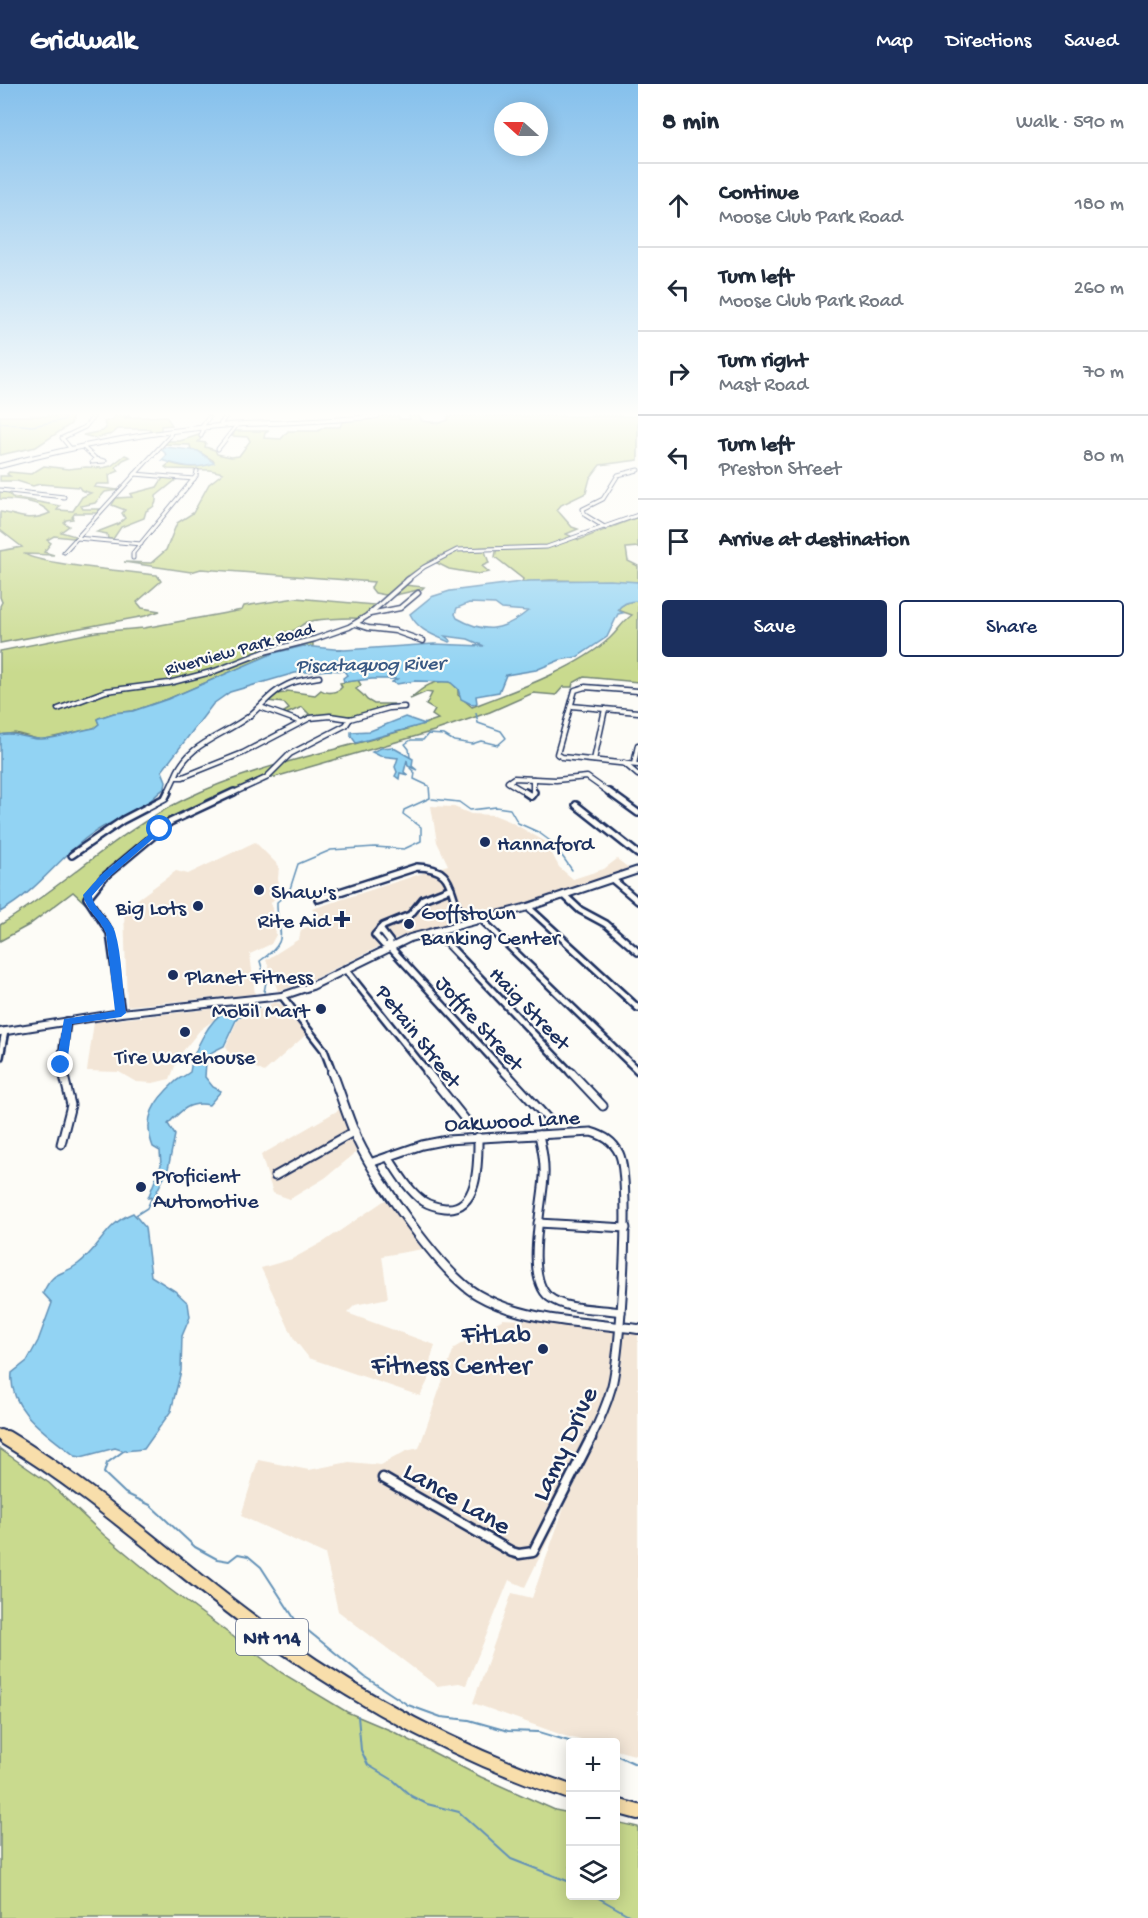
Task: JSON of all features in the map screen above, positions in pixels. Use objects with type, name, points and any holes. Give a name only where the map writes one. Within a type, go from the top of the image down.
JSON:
[{"type":"main road","points":[[2,1031],[121,1013],[282,996],[312,986],[390,946],[435,931],[482,921],[528,907],[638,870]]},
{"type":"main road","name":"NH 114","points":[[0,1435],[47,1466],[257,1626],[337,1682],[398,1718],[453,1746],[566,1791]]},
{"type":"main road","points":[[620,1807],[638,1812]]},
{"type":"street","points":[[64,552],[110,502]]},
{"type":"street","points":[[133,558],[141,544],[176,502]]},
{"type":"street","points":[[598,502],[583,509],[585,515],[606,528]]},
{"type":"street","name":"Riverview Park Road","points":[[58,709],[69,707],[106,691],[169,683],[215,671],[264,652],[315,639],[356,624],[411,577],[434,561],[461,549],[542,547],[565,543],[638,515]]},
{"type":"street","points":[[77,538],[141,544]]},
{"type":"street","points":[[370,614],[400,608],[418,593]]},
{"type":"street","points":[[356,624],[368,628],[395,631],[423,641]]},
{"type":"street","points":[[72,855],[123,820],[165,798],[180,764],[199,745],[238,723],[260,707],[265,698],[283,686],[319,678]]},
{"type":"street","points":[[638,691],[576,688],[557,754],[636,764],[638,745]]},
{"type":"street","points":[[571,706],[638,712]]},
{"type":"street","points":[[260,707],[301,722]]},
{"type":"street","points":[[175,777],[183,777],[243,753],[301,722],[325,716],[350,719],[389,708],[404,707]]},
{"type":"street","points":[[594,760],[605,709]]},
{"type":"street","points":[[121,1013],[110,933],[105,920],[89,903],[87,898],[89,892],[170,822],[266,778],[290,754],[346,725],[350,719]]},
{"type":"street","points":[[624,763],[638,775]]},
{"type":"street","points":[[533,779],[534,793],[531,796],[508,782],[512,778],[590,778],[638,813]]},
{"type":"street","points":[[576,806],[638,854]]},
{"type":"street","points":[[318,899],[420,867],[440,871],[447,877],[462,917],[472,923]]},
{"type":"street","points":[[612,879],[638,901]]},
{"type":"street","points":[[380,929],[390,942],[390,946],[384,945],[375,935],[380,929],[383,926],[410,915],[423,899],[451,888]]},
{"type":"street","points":[[564,895],[580,910],[606,924],[638,952]]},
{"type":"street","points":[[528,907],[638,1008]]},
{"type":"street","points":[[482,921],[638,1071]]},
{"type":"street","name":"Haig Street","points":[[435,931],[603,1106]]},
{"type":"street","name":"Joffre Street","points":[[390,946],[548,1119]]},
{"type":"street","name":"Petain Street","points":[[345,969],[468,1123]]},
{"type":"street","points":[[282,996],[324,1050],[355,1131],[370,1163],[434,1255],[454,1276],[477,1295],[527,1314],[638,1329]]},
{"type":"street","points":[[61,1144],[71,1105],[61,1065],[67,1021]]},
{"type":"street","points":[[0,1057],[2,1031]]},
{"type":"street","points":[[275,1176],[355,1131]]},
{"type":"street","name":"Oakwood Lane","points":[[370,1163],[434,1142],[478,1137],[591,1132],[614,1144],[625,1166],[626,1228],[619,1327]]},
{"type":"street","points":[[539,1135],[544,1175],[538,1223],[537,1257],[540,1285],[545,1294],[562,1303],[621,1312]]},
{"type":"street","points":[[388,1157],[422,1200],[440,1207],[453,1208],[465,1202],[471,1193],[478,1137]]},
{"type":"street","points":[[538,1223],[626,1228]]},
{"type":"street","name":"Lamy Drive","points":[[513,1552],[519,1554],[533,1552],[599,1422],[612,1388],[619,1327]]},
{"type":"street","name":"Lance Lane","points":[[383,1478],[513,1552]]},
{"type":"shaded area","points":[[431,806],[454,807],[471,814],[494,815],[509,821],[546,842],[559,867],[573,879],[604,869],[617,859],[630,869],[561,893],[397,938],[305,983],[278,991],[266,960],[299,939],[301,930],[321,920],[312,909],[448,865],[437,842]]},
{"type":"shaded area","points":[[255,842],[279,866],[278,879],[281,890],[271,903],[276,935],[271,944],[250,954],[255,994],[127,1006],[124,909],[176,871],[188,874]]},
{"type":"shaded area","points":[[275,1002],[281,1004],[308,1033],[264,1072],[230,1055],[226,1046],[238,1019]]},
{"type":"shaded area","points":[[220,1008],[218,1017],[200,1030],[179,1056],[170,1079],[153,1083],[136,1082],[119,1072],[87,1071],[94,1022]]},
{"type":"shaded area","points":[[342,1108],[358,1151],[325,1178],[290,1199],[273,1193],[261,1155]]},
{"type":"shaded area","points":[[388,1198],[423,1249],[382,1256],[388,1298],[355,1305],[347,1313],[435,1345],[430,1362],[436,1365],[420,1396],[309,1358],[294,1339],[261,1268],[292,1259],[325,1241]]},
{"type":"shaded area","points":[[503,1319],[545,1321],[638,1334],[638,1756],[620,1751],[620,1738],[573,1738],[473,1703],[512,1593],[532,1598],[565,1505],[525,1587],[509,1580],[466,1685],[459,1683],[437,1686],[338,1611],[325,1554],[241,1516],[258,1460],[309,1470],[349,1462],[381,1465],[406,1451],[419,1448],[454,1348]]},
{"type":"green space","points":[[27,502],[60,506],[57,510],[73,511],[79,502],[96,502],[81,506],[83,509],[100,509],[97,513],[75,513],[73,519],[66,520],[64,523],[69,526],[61,532],[75,536],[73,538],[54,536],[47,540],[51,543],[44,552],[54,555],[25,554],[33,558],[66,564],[157,575],[161,581],[137,602],[142,608],[160,611],[145,616],[0,643],[0,606],[2,602],[0,597],[0,551],[22,547],[0,530],[0,512],[30,518],[50,513],[40,505]]},
{"type":"green space","points":[[114,502],[155,502],[153,507],[146,511],[144,518],[121,527],[113,539],[108,539],[107,534],[97,532],[118,524],[125,518],[122,513],[125,510],[112,505]]},
{"type":"green space","points":[[199,502],[568,502],[557,510],[572,527],[578,529],[566,534],[579,540],[638,517],[638,547],[626,548],[628,561],[638,566],[638,582],[550,580],[522,582],[523,579],[495,557],[497,547],[481,547],[445,554],[400,582],[404,585],[424,587],[422,589],[391,596],[375,593],[371,588],[374,582],[201,569],[191,572],[124,562],[151,563],[166,550],[177,523],[193,513]]},
{"type":"green space","points":[[487,549],[485,551],[489,563],[482,566],[489,572],[478,574],[449,569],[435,562],[460,550]]},
{"type":"green space","points":[[296,598],[375,605],[361,619],[332,619],[305,623],[293,631],[284,632],[285,635],[262,643],[260,647],[265,653],[313,641],[313,646],[274,653],[168,699],[133,711],[114,713],[99,718],[97,719],[99,724],[94,728],[41,740],[15,733],[0,735],[0,651],[96,632],[144,628],[242,610],[244,606]]},
{"type":"green space","points":[[638,601],[638,682],[584,677],[573,683],[572,687],[563,687],[556,695],[533,693],[490,712],[434,731],[275,777],[263,777],[253,781],[169,819],[93,882],[85,893],[85,903],[73,892],[29,925],[0,941],[0,925],[160,812],[246,774],[438,719],[432,715],[435,710],[426,705],[432,693],[426,692],[410,699],[425,687],[435,683],[452,683],[458,689],[458,695],[472,707],[545,678],[597,649],[632,615],[618,610],[626,603]]},
{"type":"green space","points":[[358,680],[361,685],[356,689],[367,700],[374,704],[394,704],[350,717],[329,714],[305,717],[309,714],[302,707],[286,714],[284,712],[289,709],[284,703],[267,701],[276,694],[287,691],[315,695],[321,690],[335,692],[342,687],[340,683]]},
{"type":"green space","points":[[0,1449],[49,1483],[104,1535],[168,1588],[282,1673],[347,1712],[392,1731],[481,1777],[555,1810],[566,1812],[566,1900],[620,1900],[620,1823],[638,1827],[638,1918],[0,1918]]},
{"type":"water","name":"Piscataquog River","points":[[529,581],[638,582],[638,601],[622,606],[618,610],[623,613],[618,614],[607,637],[577,657],[560,660],[536,670],[506,675],[499,692],[476,696],[477,703],[473,705],[461,699],[458,689],[450,682],[415,681],[397,684],[392,682],[397,679],[372,679],[344,682],[343,678],[347,675],[344,671],[329,670],[295,673],[230,692],[213,704],[162,771],[166,781],[165,788],[144,806],[87,837],[33,888],[0,912],[0,735],[11,734],[42,739],[94,728],[99,724],[97,719],[99,718],[114,713],[133,711],[168,699],[274,653],[304,646],[344,650],[434,644],[484,646],[468,639],[445,636],[451,641],[449,642],[421,628],[410,614],[431,597],[450,591]],"holes":[[[469,603],[495,604],[502,609],[528,611],[510,623],[494,628],[467,623],[457,618],[455,614],[457,608]]]},
{"type":"water","points":[[405,717],[425,724],[356,743],[351,736],[351,732],[370,731]]},
{"type":"water","points":[[392,747],[413,759],[412,766],[417,770],[408,766],[407,760],[404,772],[408,775],[400,773],[399,779],[395,776],[398,758],[380,756],[372,752]]},
{"type":"water","points":[[251,1007],[252,1012],[237,1018],[224,1046],[212,1052],[206,1061],[205,1077],[213,1087],[221,1091],[209,1105],[196,1104],[186,1108],[168,1124],[175,1135],[168,1169],[154,1197],[148,1198],[161,1165],[160,1151],[153,1147],[149,1127],[156,1103],[175,1082],[190,1072],[198,1046],[220,1014],[227,1010]]},
{"type":"water","points":[[133,1213],[145,1227],[151,1276],[175,1291],[188,1303],[190,1317],[182,1336],[181,1371],[171,1411],[144,1449],[124,1451],[115,1448],[81,1457],[75,1456],[43,1431],[23,1410],[12,1387],[12,1373],[27,1361],[38,1341],[52,1303],[43,1293],[47,1285],[58,1274],[78,1264],[109,1229]]},
{"type":"waterway","points":[[410,757],[409,749],[405,744],[411,740],[423,740],[428,734],[444,735],[454,741],[472,744],[481,741],[498,745],[506,738],[501,731],[478,723],[476,713]]},
{"type":"waterway","points":[[264,992],[266,982],[260,961],[280,941],[277,902],[289,892],[298,864],[331,850],[375,847],[404,849],[421,841],[421,827],[403,814],[404,810],[430,798],[429,786],[414,779],[415,773],[410,768]]},
{"type":"waterway","points":[[432,799],[459,802],[470,810],[496,807],[510,809],[518,823],[538,832],[553,843],[572,870]]},
{"type":"waterway","points":[[251,1009],[259,1007]]},
{"type":"waterway","points":[[136,1215],[147,1208],[152,1197]]},
{"type":"waterway","points":[[125,1450],[107,1463],[104,1473],[125,1493],[150,1505],[195,1547],[217,1559],[229,1561],[238,1554],[248,1556],[261,1567],[296,1621],[365,1677],[408,1705],[441,1717],[469,1720],[508,1731],[539,1732],[566,1740]]},
{"type":"waterway","points":[[358,1716],[361,1750],[368,1765],[393,1780],[411,1796],[427,1804],[459,1812],[511,1859],[566,1880]]},
{"type":"waterway","points":[[620,1757],[638,1765]]},
{"type":"waterway","points":[[602,1900],[634,1918]]},
{"type":"place","name":"Hannaford","points":[[485,842]]},
{"type":"place","name":"Shaw's","points":[[259,890]]},
{"type":"place","name":"Big Lots","points":[[198,906]]},
{"type":"place","name":"Rite Aid","points":[[342,919]]},
{"type":"place","name":"Goffstown Banking Center","points":[[409,924]]},
{"type":"place","name":"Planet Fitness","points":[[173,975]]},
{"type":"place","name":"Mobil Mart","points":[[321,1009]]},
{"type":"place","name":"Tire Warehouse","points":[[185,1032]]},
{"type":"place","name":"Proficient Automotive","points":[[141,1187]]},
{"type":"place","name":"FitLab Fitness Center","points":[[543,1349]]},
{"type":"route","points":[[61,1065],[67,1021],[121,1013],[110,933],[105,920],[87,900],[88,895],[104,877],[160,829]]}]
